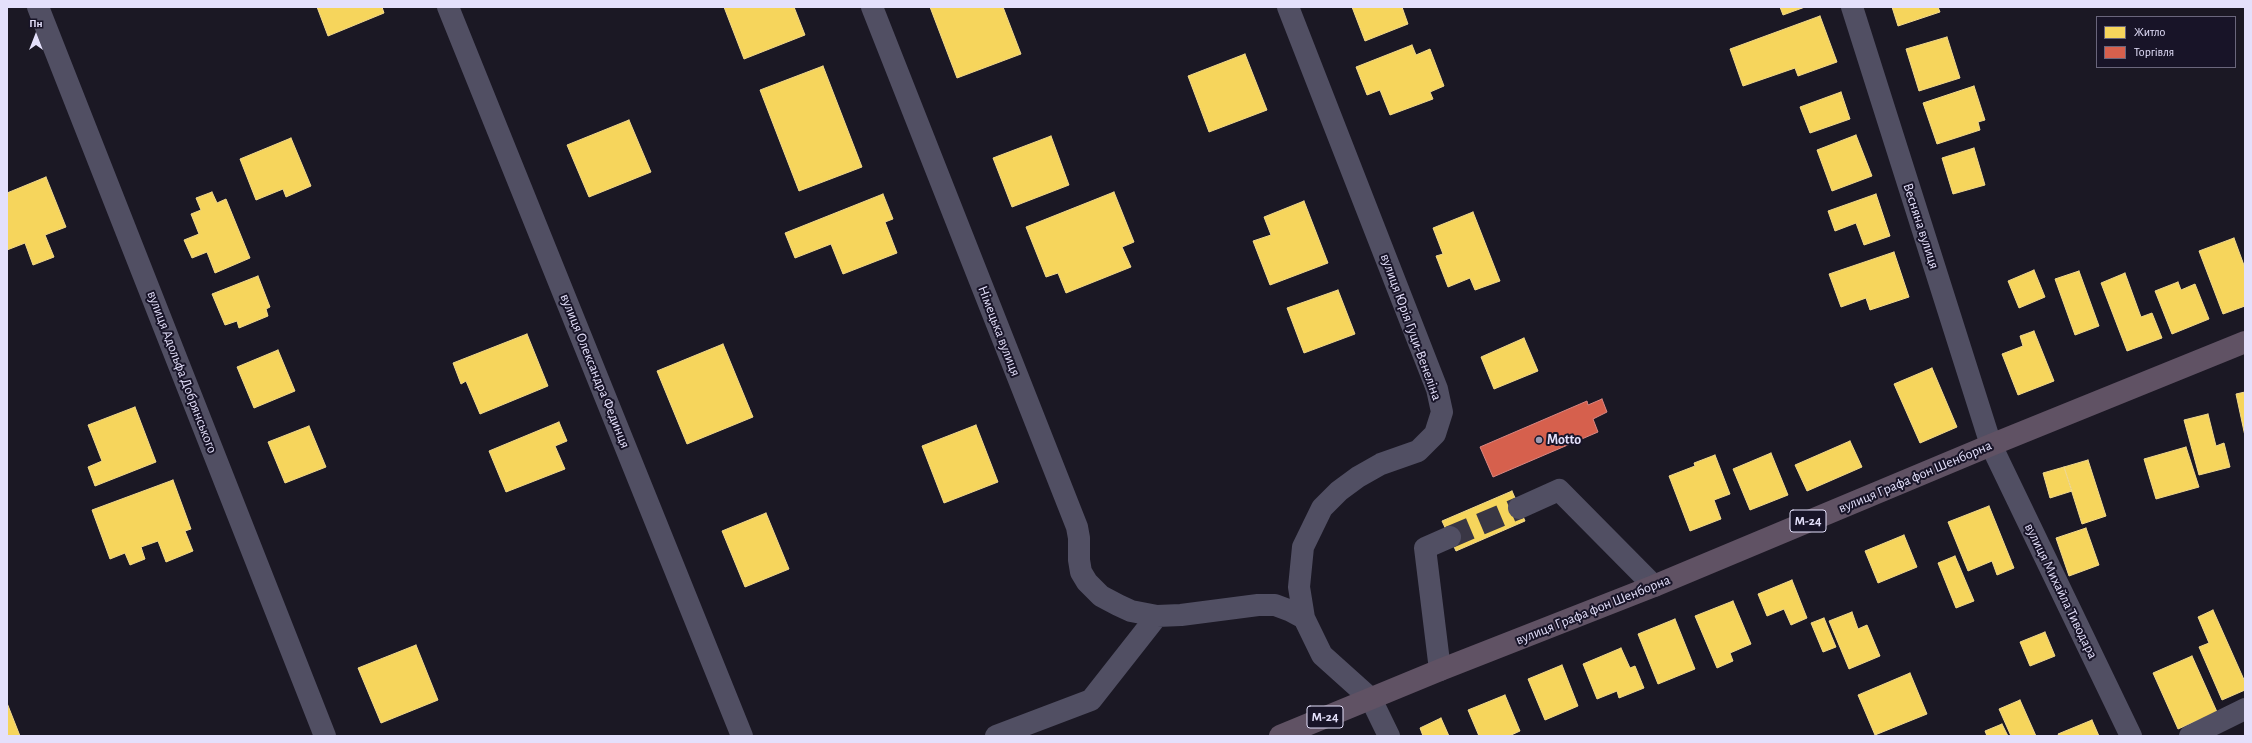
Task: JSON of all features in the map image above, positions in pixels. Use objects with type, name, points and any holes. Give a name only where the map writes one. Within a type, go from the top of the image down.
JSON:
[{"type":"highway","name":"вулиця Графа фон Шенборна","points":[[1371,699],[1440,670],[1654,586],[1991,445],[2245,342]]},
{"type":"highway","name":"М-24","points":[[1280,736],[1371,699]]},
{"type":"street","name":"вулиця Адольфа Добрянського","points":[[38,7],[325,736]]},
{"type":"street","name":"вулиця Олександра Фединця","points":[[448,7],[742,736]]},
{"type":"street","name":"Німецька вулиця","points":[[872,7],[1076,527],[1080,538],[1079,560],[1081,572],[1101,596],[1131,611],[1157,616]]},
{"type":"street","name":"вулиця Юрія Гуци-Венеліна","points":[[1288,7],[1434,381],[1442,412],[1435,434],[1418,451],[1381,464],[1358,477],[1339,491],[1322,508],[1303,547],[1299,587],[1304,618]]},
{"type":"street","name":"Весняна вулиця","points":[[1852,7],[1991,445]]},
{"type":"street","name":"вулиця Михайла Тиводара","points":[[1991,445],[2131,736]]},
{"type":"street","points":[[1519,508],[1559,490],[1654,586]]},
{"type":"street","points":[[1440,670],[1425,548],[1450,537]]},
{"type":"street","points":[[996,736],[1091,700],[1157,616],[1181,615],[1275,605],[1304,618],[1322,655],[1371,699],[1389,736]]},
{"type":"street","points":[[2190,736],[2245,710]]},
{"type":"building: Житло","points":[[317,7],[382,7],[384,13],[328,36]]},
{"type":"building: Житло","points":[[724,7],[794,7],[805,35],[744,59]]},
{"type":"building: Житло","points":[[930,7],[1003,7],[1021,54],[957,78]]},
{"type":"building: Житло","points":[[1352,7],[1402,7],[1408,24],[1365,41]]},
{"type":"building: Житло","points":[[1780,7],[1805,7],[1783,15]]},
{"type":"building: Житло","points":[[1892,7],[1938,7],[1940,12],[1898,26]]},
{"type":"building: Житло","points":[[1820,16],[1837,62],[1798,76],[1795,68],[1743,86],[1730,49]]},
{"type":"building: Житло","points":[[1947,37],[1960,78],[1919,91],[1906,49]]},
{"type":"building: Житло","points":[[1412,45],[1416,55],[1430,49],[1444,86],[1430,92],[1433,99],[1390,115],[1380,90],[1367,95],[1356,67]]},
{"type":"building: Житло","points":[[1245,54],[1267,110],[1209,132],[1188,76]]},
{"type":"building: Житло","points":[[823,66],[862,167],[799,191],[760,90]]},
{"type":"building: Житло","points":[[1974,86],[1985,120],[1978,122],[1980,130],[1937,144],[1923,103]]},
{"type":"building: Житло","points":[[1841,92],[1850,119],[1810,133],[1800,107]]},
{"type":"building: Житло","points":[[629,120],[651,172],[589,197],[567,145]]},
{"type":"building: Житло","points":[[1856,135],[1872,176],[1832,191],[1817,150]]},
{"type":"building: Житло","points":[[1051,136],[1069,185],[1012,207],[993,158]]},
{"type":"building: Житло","points":[[291,138],[311,186],[286,197],[283,189],[256,200],[240,159]]},
{"type":"building: Житло","points":[[1974,148],[1985,185],[1953,194],[1942,158]]},
{"type":"building: Житло","points":[[46,177],[66,227],[45,235],[54,257],[33,265],[25,243],[7,250],[7,193]]},
{"type":"building: Житло","points":[[212,192],[217,203],[226,199],[250,258],[215,273],[207,252],[192,258],[184,240],[199,234],[191,214],[201,210],[196,198]]},
{"type":"building: Житло","points":[[1114,192],[1134,242],[1122,247],[1131,267],[1066,293],[1058,273],[1046,277],[1026,227]]},
{"type":"building: Житло","points":[[883,194],[893,219],[885,222],[897,253],[843,274],[831,244],[795,258],[785,233]]},
{"type":"building: Житло","points":[[1876,194],[1890,236],[1864,245],[1856,223],[1835,231],[1828,211]]},
{"type":"building: Житло","points":[[1304,201],[1328,263],[1270,285],[1253,241],[1271,235],[1264,217]]},
{"type":"building: Житло","points":[[1473,212],[1500,281],[1475,290],[1470,278],[1448,287],[1436,256],[1443,254],[1433,228]]},
{"type":"building: Житло","points":[[2234,238],[2245,268],[2245,306],[2223,314],[2199,251]]},
{"type":"building: Житло","points":[[1894,252],[1909,297],[1870,310],[1866,298],[1841,307],[1829,274]]},
{"type":"building: Житло","points":[[2034,270],[2045,297],[2019,308],[2008,281]]},
{"type":"building: Житло","points":[[2079,271],[2099,326],[2075,335],[2055,279]]},
{"type":"building: Житло","points":[[2125,273],[2141,317],[2152,313],[2162,338],[2127,351],[2101,283]]},
{"type":"building: Житло","points":[[258,276],[270,307],[266,309],[268,316],[239,328],[237,321],[225,325],[212,294]]},
{"type":"building: Житло","points":[[2178,282],[2181,290],[2195,284],[2209,319],[2172,334],[2155,291]]},
{"type":"building: Житло","points":[[1338,290],[1355,334],[1304,353],[1287,308]]},
{"type":"building: Житло","points":[[2034,331],[2054,381],[2018,395],[2002,354],[2023,346],[2020,336]]},
{"type":"building: Житло","points":[[527,334],[548,386],[480,414],[466,381],[461,384],[453,363]]},
{"type":"building: Житло","points":[[1524,338],[1538,371],[1494,389],[1481,357]]},
{"type":"building: Житло","points":[[723,344],[753,417],[687,444],[657,371]]},
{"type":"building: Житло","points":[[278,350],[295,391],[254,408],[237,367]]},
{"type":"building: Житло","points":[[1932,368],[1957,427],[1920,443],[1894,384]]},
{"type":"building: Житло","points":[[2245,392],[2245,436],[2236,394]]},
{"type":"building: Житло","points":[[135,407],[156,462],[95,486],[88,467],[102,461],[88,425]]},
{"type":"building: Житло","points":[[2208,414],[2216,446],[2224,443],[2230,467],[2199,475],[2184,420]]},
{"type":"building: Житло","points":[[559,422],[567,441],[555,446],[565,469],[506,492],[489,451]]},
{"type":"building: Житло","points":[[976,425],[998,482],[944,503],[922,446]]},
{"type":"building: Житло","points":[[309,426],[326,467],[285,483],[268,442]]},
{"type":"building: Житло","points":[[1850,441],[1862,467],[1807,491],[1795,465]]},
{"type":"building: Житло","points":[[2186,447],[2199,487],[2156,499],[2144,459]]},
{"type":"building: Житло","points":[[1771,453],[1788,495],[1750,510],[1733,469]]},
{"type":"building: Житло","points":[[1715,455],[1730,494],[1714,500],[1721,519],[1690,531],[1669,476],[1695,466],[1694,463]]},
{"type":"building: Житло","points":[[2088,460],[2106,516],[2082,524],[2064,467]]},
{"type":"building: Житло","points":[[2064,467],[2072,491],[2050,498],[2043,473]]},
{"type":"building: Житло","points":[[173,480],[191,529],[185,531],[193,551],[166,562],[158,541],[141,547],[145,559],[130,565],[125,553],[110,559],[92,510]]},
{"type":"building: Житло","points":[[1512,491],[1525,521],[1456,551],[1442,521]]},
{"type":"building: Житло","points":[[1989,506],[2014,568],[1997,575],[1992,561],[1968,571],[1948,522]]},
{"type":"building: Житло","points":[[766,513],[789,569],[745,587],[722,531]]},
{"type":"building: Житло","points":[[2086,528],[2099,565],[2069,576],[2056,538]]},
{"type":"building: Житло","points":[[1904,535],[1917,567],[1878,583],[1865,551]]},
{"type":"building: Житло","points":[[1955,556],[1974,601],[1956,608],[1938,563]]},
{"type":"building: Житло","points":[[1792,580],[1807,618],[1791,625],[1784,609],[1767,616],[1758,594]]},
{"type":"building: Житло","points":[[1733,601],[1751,644],[1730,653],[1733,661],[1717,668],[1695,616]]},
{"type":"building: Житло","points":[[2213,610],[2245,682],[2245,690],[2222,700],[2199,647],[2209,643],[2198,617]]},
{"type":"building: Житло","points":[[1852,612],[1858,629],[1867,625],[1880,656],[1849,669],[1829,621]]},
{"type":"building: Житло","points":[[1824,618],[1836,647],[1823,652],[1811,623]]},
{"type":"building: Житло","points":[[1675,619],[1695,669],[1658,684],[1638,634]]},
{"type":"building: Житло","points":[[2045,632],[2055,656],[2030,666],[2020,642]]},
{"type":"building: Житло","points":[[416,645],[438,700],[381,723],[358,668]]},
{"type":"building: Житло","points":[[1621,648],[1630,668],[1635,666],[1644,688],[1619,698],[1617,691],[1597,699],[1583,664]]},
{"type":"building: Житло","points":[[2192,656],[2217,712],[2178,729],[2153,673]]},
{"type":"building: Житло","points":[[1562,665],[1578,706],[1545,720],[1528,679]]},
{"type":"building: Житло","points":[[1910,673],[1927,714],[1875,735],[1858,695]]},
{"type":"building: Житло","points":[[1505,695],[1520,731],[1509,736],[1479,736],[1468,710]]},
{"type":"building: Житло","points":[[2020,700],[2036,736],[2011,736],[1999,709]]},
{"type":"building: Житло","points":[[7,703],[20,736],[7,736]]},
{"type":"building: Житло","points":[[1441,718],[1449,736],[1423,736],[1420,728]]},
{"type":"building: Житло","points":[[2092,720],[2099,736],[2059,736],[2058,734]]},
{"type":"building: Житло","points":[[2002,724],[2008,736],[1987,736],[1985,731]]},
{"type":"building: Торгівля","name":"Motto","points":[[1602,399],[1607,412],[1593,419],[1598,432],[1493,477],[1480,447],[1587,401],[1588,405]]},
{"type":"tunnel","points":[[1450,537],[1519,508]]},
{"type":"place","name":"Motto","points":[[1539,440]]}]
